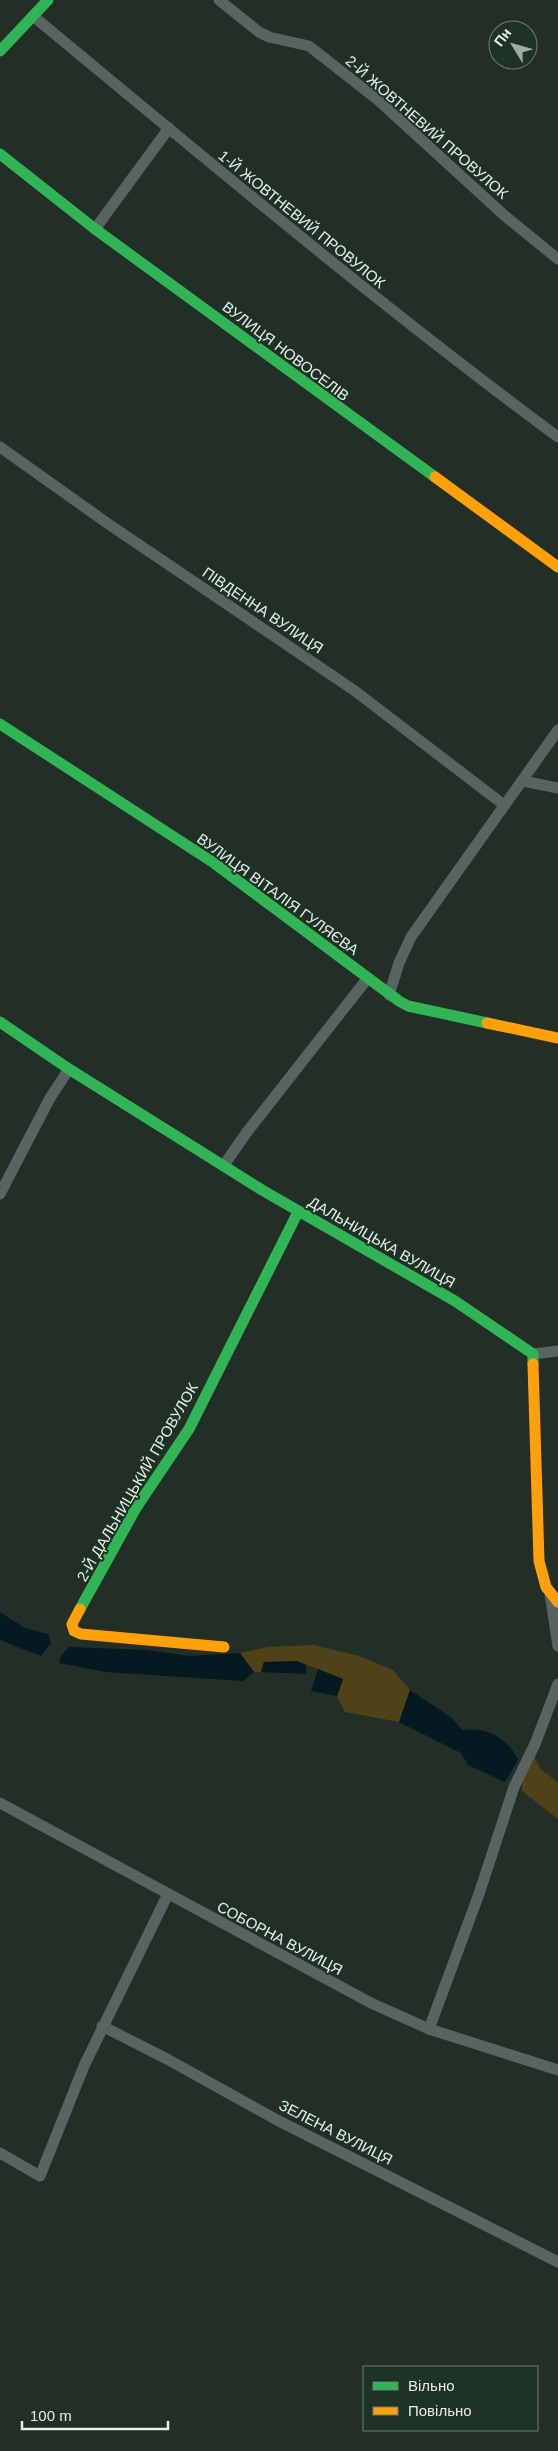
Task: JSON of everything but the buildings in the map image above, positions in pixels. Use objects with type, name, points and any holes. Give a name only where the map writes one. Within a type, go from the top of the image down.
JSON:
[{"type":"main road","points":[[0,51],[48,0]]},
{"type":"main road","name":"ВУЛИЦЯ НОВОСЕЛІВ","points":[[0,154],[94,229],[558,567]]},
{"type":"main road","name":"ВУЛИЦЯ ВІТАЛІЯ ГУЛЯЄВА","points":[[0,724],[214,863],[310,933],[367,979],[408,1006],[558,1038]]},
{"type":"main road","name":"ДАЛЬНИЦЬКА ВУЛИЦЯ","points":[[0,1022],[69,1069],[298,1212],[455,1301],[533,1354]]},
{"type":"main road","name":"2-Й ДАЛЬНИЦЬКИЙ ПРОВУЛОК","points":[[224,1647],[81,1634],[74,1631],[72,1624],[136,1508],[189,1429],[298,1212]]},
{"type":"main road","points":[[533,1354],[539,1560],[554,1598]]},
{"type":"street","name":"2-Й ЖОВТНЕВИЙ ПРОВУЛОК","points":[[219,0],[259,32],[269,37],[309,46],[378,100],[505,216],[558,259]]},
{"type":"street","name":"1-Й ЖОВТНЕВИЙ ПРОВУЛОК","points":[[34,16],[404,320],[558,438]]},
{"type":"street","points":[[94,229],[169,128]]},
{"type":"street","name":"ПІВДЕННА ВУЛИЦЯ","points":[[0,447],[355,691],[504,804]]},
{"type":"street","points":[[389,995],[399,963],[411,937],[558,730]]},
{"type":"street","points":[[523,780],[558,788]]},
{"type":"street","points":[[224,1165],[246,1132],[367,979]]},
{"type":"street","points":[[0,1194],[50,1098],[69,1069]]},
{"type":"street","points":[[533,1354],[558,1351]]},
{"type":"street","points":[[554,1598],[558,1644]]},
{"type":"street","points":[[429,2029],[479,1894],[514,1787],[535,1744],[558,1684]]},
{"type":"street","name":"СОБОРНА ВУЛИЦЯ","points":[[0,1804],[328,1981],[429,2029],[558,2070]]},
{"type":"street","points":[[0,2153],[40,2176],[102,2026],[168,1894]]},
{"type":"street","name":"ЗЕЛЕНА ВУЛИЦЯ","points":[[102,2026],[277,2120],[558,2262]]},
{"type":"shaded area","points":[[314,1645],[359,1656],[393,1670],[410,1690],[399,1722],[345,1712],[337,1696],[343,1679],[297,1661],[264,1662],[261,1672],[254,1672],[240,1653],[267,1647]]},
{"type":"shaded area","points":[[534,1756],[540,1769],[558,1782],[558,1819],[522,1791],[522,1780]]},
{"type":"water","points":[[0,1612],[25,1628],[48,1634],[51,1643],[41,1656],[0,1640]]},
{"type":"water","points":[[69,1647],[147,1650],[190,1656],[240,1653],[254,1672],[243,1681],[106,1672],[59,1663],[61,1656]]},
{"type":"water","points":[[297,1661],[306,1665],[306,1674],[261,1672],[264,1662]]},
{"type":"water","points":[[318,1669],[343,1679],[337,1696],[311,1691]]},
{"type":"water","points":[[410,1690],[452,1718],[462,1730],[471,1729],[488,1732],[508,1745],[518,1760],[505,1782],[468,1765],[461,1753],[399,1722]]},
{"type":"traffic: fast","points":[[0,51],[48,0]]},
{"type":"traffic: fast","points":[[0,154],[95,229],[435,477]]},
{"type":"traffic: fast","points":[[0,724],[214,863],[399,1001],[408,1006],[487,1023]]},
{"type":"traffic: fast","points":[[0,1022],[69,1069],[262,1190],[455,1301],[533,1354],[533,1364]]},
{"type":"traffic: fast","points":[[80,1609],[136,1508],[189,1429],[298,1212]]},
{"type":"traffic: slow","points":[[435,477],[558,567]]},
{"type":"traffic: slow","points":[[487,1023],[558,1038]]},
{"type":"traffic: slow","points":[[533,1364],[539,1561],[546,1587],[558,1602]]},
{"type":"traffic: slow","points":[[80,1609],[72,1624],[74,1631],[81,1634],[224,1647]]}]
